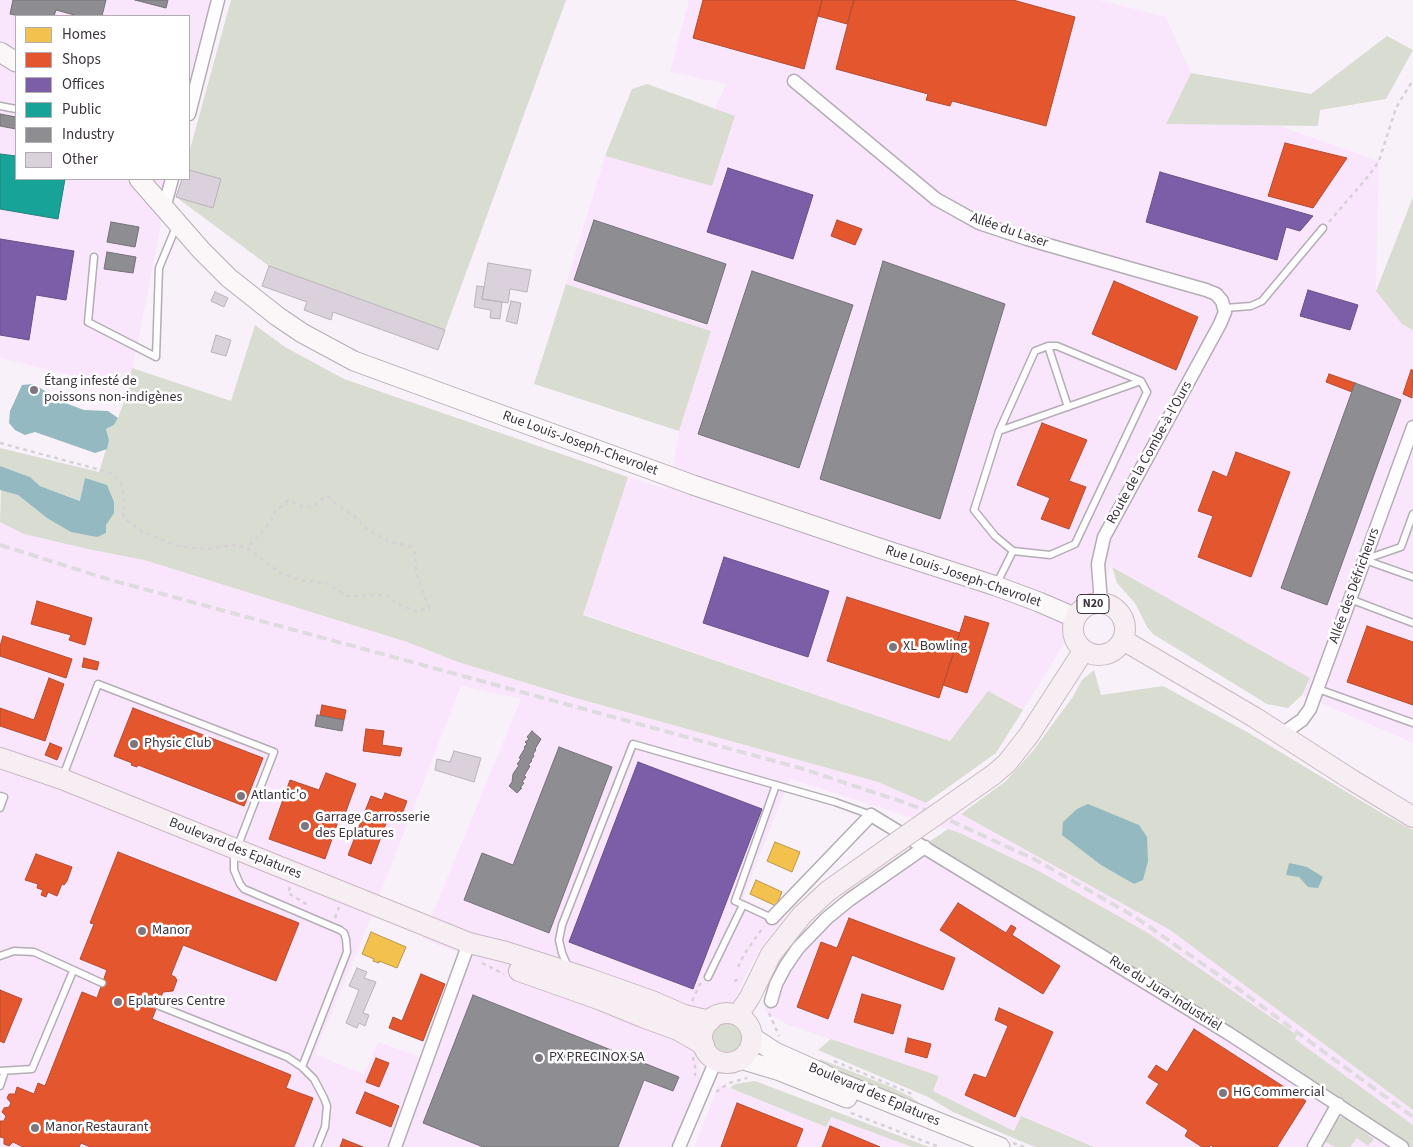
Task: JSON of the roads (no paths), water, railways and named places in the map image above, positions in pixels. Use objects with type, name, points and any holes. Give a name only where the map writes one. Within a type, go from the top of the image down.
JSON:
[{"type":"main road","points":[[0,52],[15,61]]},
{"type":"main road","name":"Rue Louis-Joseph-Chevrolet","points":[[141,180],[177,223],[222,271],[254,299],[302,333],[354,361],[693,485],[882,550],[996,586],[1076,618]]},
{"type":"main road","name":"N20","points":[[1084,650],[1074,636],[1074,624],[1079,613],[1089,605],[1108,604],[1120,612],[1126,626],[1123,640]]},
{"type":"main road","points":[[738,1015],[750,997],[765,963],[802,915],[828,891],[993,775],[1007,763],[1029,735],[1084,650],[1091,654],[1106,655],[1113,652],[1123,640],[1282,734],[1328,766],[1413,817]]},
{"type":"main road","name":"Boulevard des Eplatures","points":[[0,758],[62,779],[469,943],[506,952],[652,1001],[684,1015],[710,1021]]},
{"type":"main road","name":"Boulevard des Eplatures","points":[[469,943],[491,958],[511,968],[678,1030],[703,1052]]},
{"type":"main road","points":[[723,1014],[738,1015],[747,1022],[752,1037],[742,1069],[731,1062],[703,1052],[704,1029],[710,1021],[723,1014]]},
{"type":"main road","name":"Boulevard des Eplatures","points":[[752,1037],[775,1052],[836,1081],[1000,1147]]},
{"type":"main road","name":"Boulevard des Eplatures","points":[[742,1069],[780,1071],[967,1147]]},
{"type":"street","points":[[190,110],[218,0]]},
{"type":"street","name":"Allée du Laser","points":[[794,81],[936,200],[979,223],[1027,239],[1206,290],[1220,297],[1225,308]]},
{"type":"street","points":[[164,208],[172,180]]},
{"type":"street","name":"Route de la Combe-à-l'Ours","points":[[1101,603],[1098,564],[1104,537],[1220,324],[1225,308]]},
{"type":"street","name":"Allée des Défricheurs","points":[[1282,734],[1305,717],[1318,689],[1413,427]]},
{"type":"street","points":[[772,918],[870,815]]},
{"type":"street","name":"Rue du Jura-Industriel","points":[[870,815],[1220,1028],[1402,1147]]},
{"type":"street","points":[[769,1006],[776,984],[785,966],[798,948],[826,918],[925,847]]},
{"type":"street","points":[[395,1147],[469,943]]},
{"type":"street","points":[[679,1147],[703,1052]]},
{"type":"street","points":[[1314,1147],[1338,1104]]},
{"type":"lane","points":[[0,106],[15,109]]},
{"type":"lane","points":[[94,257],[88,322],[156,357],[160,268],[177,223]]},
{"type":"lane","points":[[1225,308],[1260,304],[1323,228]]},
{"type":"lane","points":[[1048,346],[1068,407]]},
{"type":"lane","points":[[1048,346],[1058,346],[1141,381],[1147,392],[1075,544],[1050,555],[1013,551],[995,536],[974,510],[999,432],[1035,351],[1048,346]]},
{"type":"lane","points":[[999,432],[1141,381]]},
{"type":"lane","points":[[1364,559],[1401,547],[1413,514]]},
{"type":"lane","points":[[996,586],[1013,551]]},
{"type":"lane","points":[[1364,559],[1413,577]]},
{"type":"lane","points":[[1350,599],[1413,622]]},
{"type":"lane","points":[[62,779],[98,684],[274,752],[235,849],[234,870],[244,889],[340,930],[344,933],[346,939],[347,952],[302,1067]]},
{"type":"lane","points":[[1318,689],[1413,723]]},
{"type":"lane","points":[[573,974],[565,959],[559,940],[562,925],[633,744],[835,802],[870,815]]},
{"type":"lane","points":[[772,918],[735,901],[776,785]]},
{"type":"lane","points":[[0,796],[4,797],[0,808]]},
{"type":"lane","points":[[708,978],[742,905]]},
{"type":"lane","points":[[0,956],[14,951],[34,952],[102,983]]},
{"type":"lane","points":[[0,1086],[3,1071],[32,1069],[73,971]]},
{"type":"lane","points":[[157,1005],[287,1057],[302,1067],[314,1079],[327,1106],[325,1127],[317,1147]]},
{"type":"water","points":[[33,384],[68,404],[84,410],[108,411],[118,418],[114,425],[106,429],[109,440],[107,449],[95,453],[35,432],[25,435],[15,430],[9,423],[10,411],[22,385]]},
{"type":"water","points":[[0,466],[30,477],[40,486],[80,501],[85,478],[107,485],[114,502],[114,513],[106,525],[106,533],[97,537],[71,532],[47,518],[18,495],[0,490]]},
{"type":"water","points":[[1088,804],[1139,825],[1147,837],[1148,861],[1143,880],[1134,884],[1101,865],[1062,835],[1063,822],[1077,809]]},
{"type":"water","points":[[1289,863],[1307,867],[1323,877],[1318,888],[1308,887],[1299,877],[1286,875]]},
{"type":"railway","points":[[0,545],[111,580],[800,768],[940,816],[1036,860],[1135,917],[1230,983],[1413,1117]]},
{"type":"place","name":"Étang infesté de poissons non-indigènes","points":[[34,390]]},
{"type":"place","name":"XL Bowling","points":[[893,647]]},
{"type":"place","name":"Physic Club","points":[[134,744]]},
{"type":"place","name":"Atlantic'o","points":[[241,796]]},
{"type":"place","name":"Garrage Carrosserie des Eplatures","points":[[305,826]]},
{"type":"place","name":"Manor","points":[[142,931]]},
{"type":"place","name":"Eplatures Centre","points":[[118,1002]]},
{"type":"place","name":"PX PRECINOX SA","points":[[539,1058]]},
{"type":"place","name":"HG Commercial","points":[[1223,1093]]},
{"type":"place","name":"Manor Restaurant","points":[[35,1128]]}]
